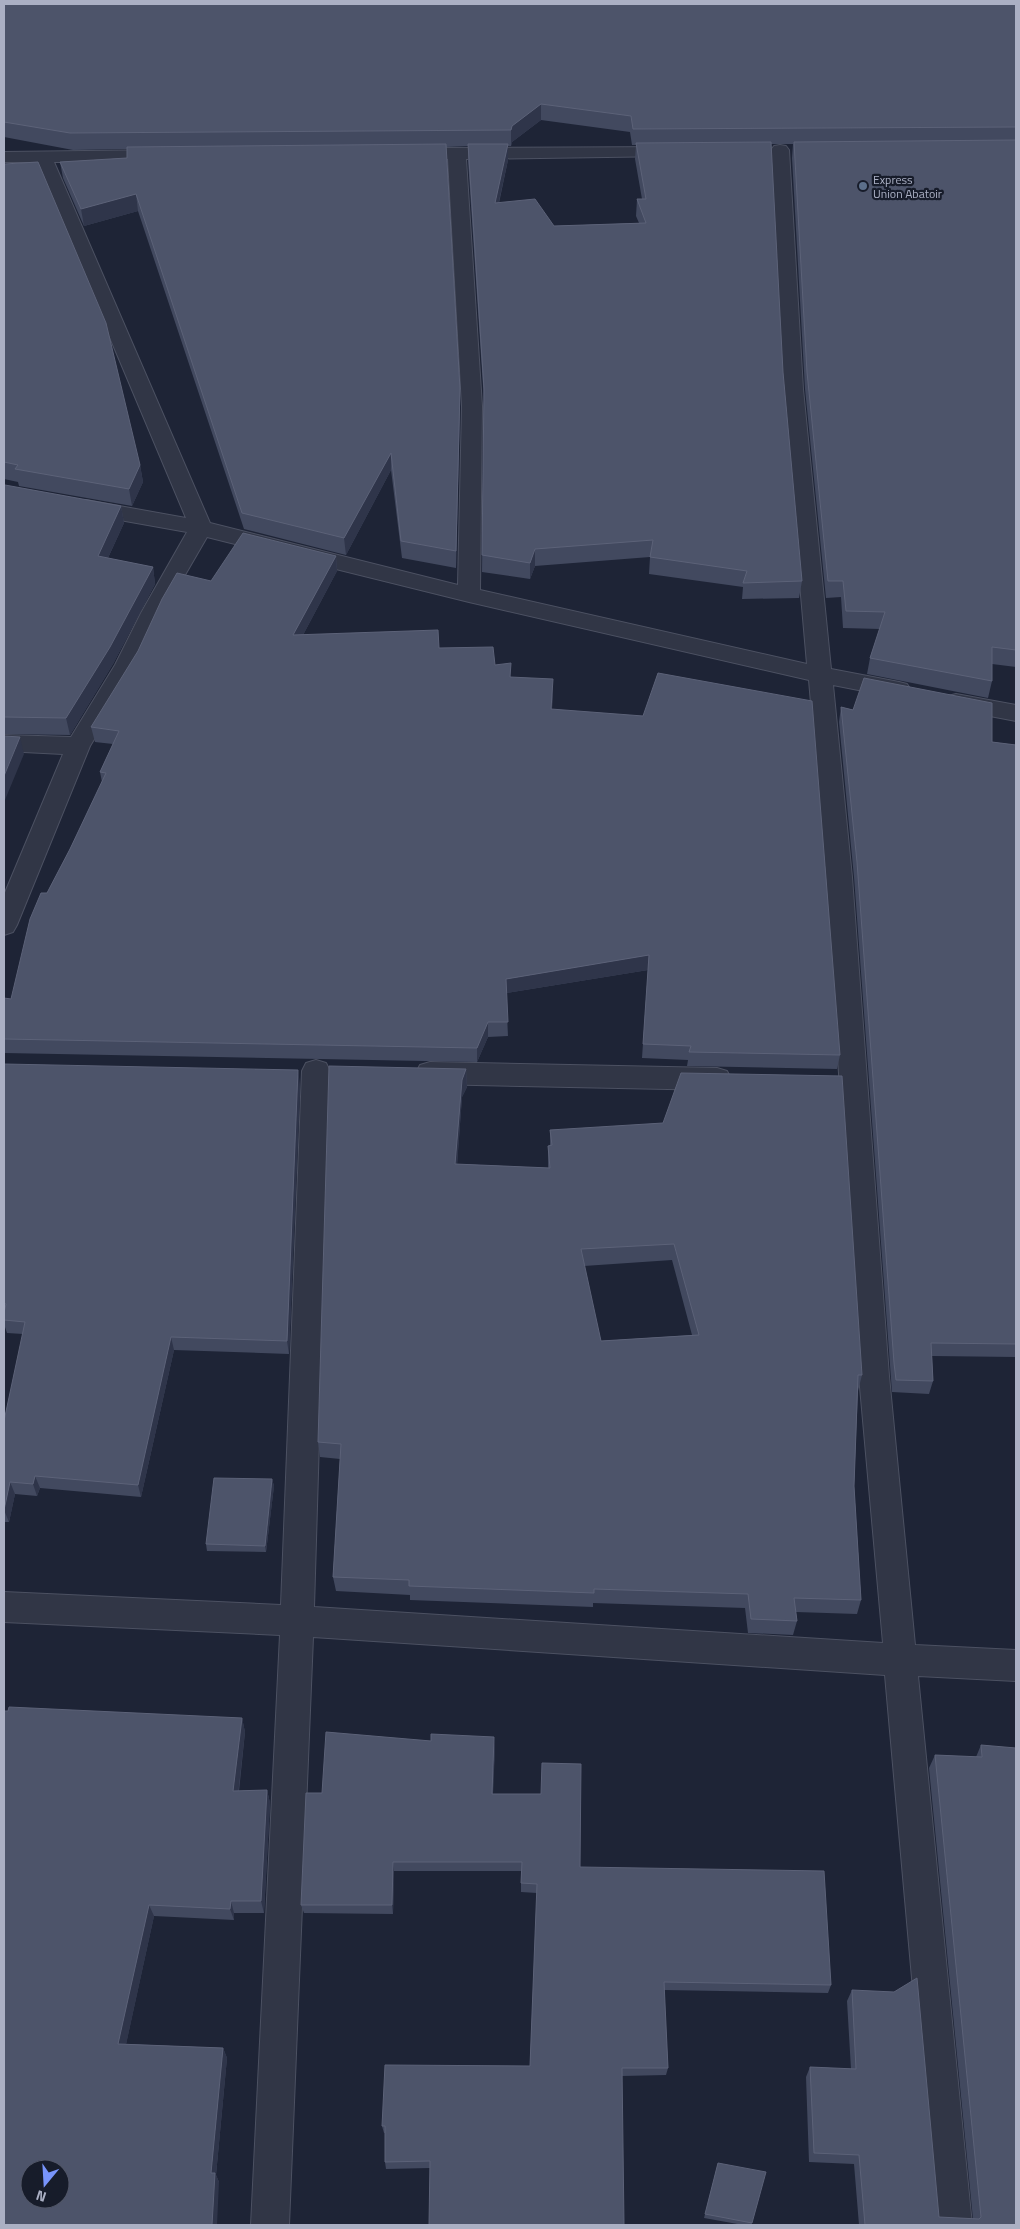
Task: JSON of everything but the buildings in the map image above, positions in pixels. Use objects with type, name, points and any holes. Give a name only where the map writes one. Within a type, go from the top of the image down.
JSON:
[{"type":"street","points":[[780,150],[793,389],[839,877],[874,1376],[953,2225]]},
{"type":"street","points":[[388,154],[692,151]]},
{"type":"street","points":[[457,154],[472,406],[469,596]]},
{"type":"street","points":[[4,157],[181,156]]},
{"type":"street","points":[[43,157],[201,528]]},
{"type":"street","points":[[70,504],[201,528],[469,596],[821,675],[1016,713]]},
{"type":"street","points":[[4,925],[78,746],[127,665],[152,613],[201,528]]},
{"type":"street","points":[[4,743],[78,746]]},
{"type":"street","points":[[270,2225],[297,1621],[313,1071]]},
{"type":"street","points":[[406,1073],[745,1080]]},
{"type":"street","points":[[824,1081],[854,1082]]},
{"type":"street","points":[[4,1607],[297,1621],[901,1660],[1016,1665]]},
{"type":"place","name":"Express Union Abatoir","points":[[863,186]]}]
